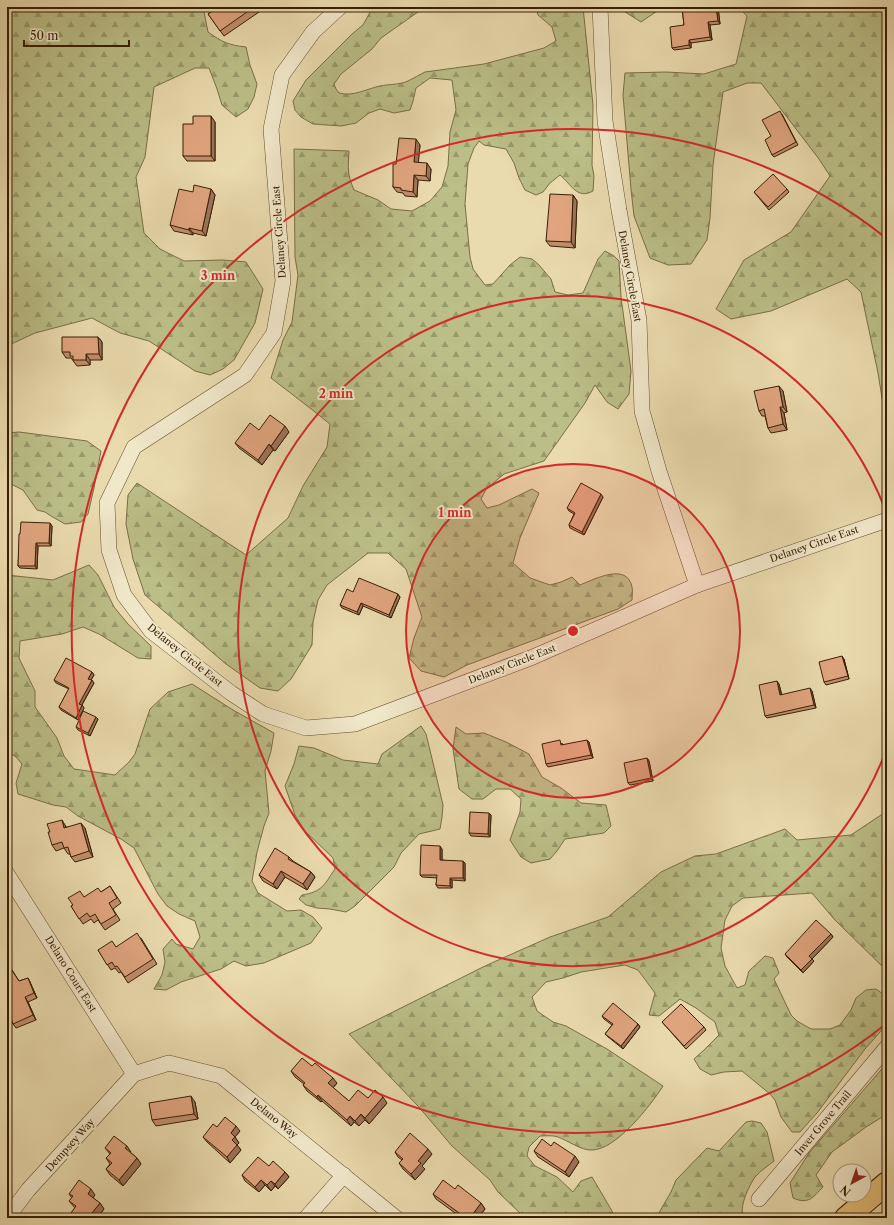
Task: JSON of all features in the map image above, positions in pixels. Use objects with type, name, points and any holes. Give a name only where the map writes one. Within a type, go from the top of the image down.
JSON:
[{"type":"main road","points":[[846,1218],[887,1183]]},
{"type":"street","name":"Delaney Circle East","points":[[340,7],[313,32],[282,75],[271,129],[283,281],[274,333],[245,376],[134,447],[107,502],[109,550],[124,596],[151,631],[231,693],[263,714],[306,728],[355,724],[533,657],[697,586],[887,520]]},
{"type":"street","name":"Delaney Circle East","points":[[600,7],[605,121],[639,320],[642,411],[659,471],[697,586]]},
{"type":"street","name":"Delano Court East","points":[[7,874],[134,1074]]},
{"type":"street","name":"Inver Grove Trail","points":[[759,1199],[887,1047]]},
{"type":"street","name":"Delano Way","points":[[134,1074],[170,1063],[221,1076],[396,1218]]},
{"type":"street","name":"Dempsey Way","points":[[8,1218],[28,1190],[134,1074]]},
{"type":"street","points":[[306,1218],[344,1175]]},
{"type":"green space","points":[[7,7],[203,7],[208,32],[226,42],[246,47],[250,65],[257,84],[254,97],[248,109],[236,117],[222,105],[209,68],[195,68],[154,87],[145,157],[136,177],[144,233],[160,249],[184,261],[223,260],[246,262],[263,289],[255,323],[234,360],[223,369],[210,375],[195,371],[149,341],[120,333],[92,318],[35,333],[7,346]]},
{"type":"green space","points":[[373,7],[425,7],[381,38],[372,49],[341,74],[334,84],[339,93],[349,94],[380,86],[401,83],[425,72],[484,64],[544,48],[556,41],[552,27],[538,15],[536,7],[583,7],[593,105],[593,191],[583,194],[578,192],[560,175],[550,183],[543,192],[536,195],[525,190],[514,163],[506,149],[484,145],[479,141],[474,148],[468,164],[465,204],[470,257],[473,269],[485,285],[493,284],[510,265],[520,257],[532,259],[551,279],[555,292],[568,295],[583,293],[598,259],[605,251],[614,256],[619,261],[621,297],[631,371],[629,394],[618,409],[607,402],[595,385],[585,403],[544,461],[504,474],[486,489],[481,499],[487,508],[499,505],[532,489],[539,493],[520,538],[513,563],[530,578],[550,585],[572,577],[580,585],[610,574],[624,575],[629,579],[632,589],[632,600],[618,609],[467,665],[444,677],[421,671],[409,658],[414,638],[422,617],[406,569],[388,553],[368,553],[327,585],[318,600],[313,622],[312,645],[291,679],[278,691],[260,688],[226,664],[145,595],[133,559],[126,524],[128,495],[137,483],[246,555],[288,518],[303,486],[327,447],[330,424],[271,378],[283,340],[292,322],[298,275],[295,257],[294,149],[349,151],[348,171],[354,190],[378,200],[391,209],[412,211],[430,201],[442,187],[448,166],[450,132],[456,110],[452,80],[430,78],[416,88],[410,110],[394,113],[380,109],[369,113],[356,123],[341,126],[313,124],[301,117],[295,110],[293,101],[306,80],[363,25]]},
{"type":"green space","points":[[621,7],[663,7],[641,22],[622,10]]},
{"type":"green space","points":[[738,7],[887,7],[887,429],[878,373],[861,292],[847,279],[771,311],[731,319],[716,309],[744,260],[791,232],[830,176],[819,159],[761,83],[747,83],[723,92],[713,165],[710,218],[707,240],[691,264],[668,265],[650,258],[634,216],[623,95],[625,73],[666,72],[704,74],[736,64],[747,16]]},
{"type":"green space","points":[[19,432],[87,441],[101,451],[88,514],[81,522],[65,524],[45,512],[37,510],[23,490],[7,482],[7,433]]},
{"type":"green space","points":[[89,565],[98,575],[114,607],[128,624],[151,646],[151,659],[138,658],[99,634],[83,627],[62,634],[20,641],[19,658],[35,691],[35,707],[57,738],[64,756],[74,769],[115,775],[135,754],[150,709],[168,692],[192,684],[233,710],[274,733],[271,751],[265,771],[269,813],[257,852],[252,881],[258,893],[287,911],[301,910],[313,917],[322,928],[311,943],[264,963],[246,966],[234,961],[221,969],[181,982],[166,990],[154,989],[162,975],[165,962],[163,949],[172,939],[176,944],[193,949],[200,937],[195,921],[179,914],[167,906],[158,894],[134,848],[121,839],[78,816],[66,807],[53,805],[18,794],[16,783],[22,764],[16,757],[7,751],[7,575],[53,580]]},
{"type":"green space","points":[[421,726],[426,734],[443,805],[440,829],[419,834],[401,853],[394,867],[355,906],[346,912],[306,905],[299,899],[302,895],[314,892],[322,887],[335,869],[333,858],[305,831],[295,815],[285,786],[294,764],[299,746],[314,748],[343,760],[378,764],[382,754]]},
{"type":"green space","points":[[456,727],[466,734],[484,733],[529,754],[542,777],[561,788],[581,803],[606,805],[611,826],[604,833],[565,839],[550,859],[531,863],[521,857],[510,840],[520,812],[521,799],[510,789],[496,789],[483,799],[472,799],[459,789],[453,749]]},
{"type":"green space","points":[[887,811],[887,971],[834,919],[812,893],[743,898],[732,906],[725,920],[721,948],[725,966],[737,988],[745,985],[749,971],[765,956],[773,958],[779,973],[774,979],[791,1015],[797,1021],[811,1029],[830,1029],[840,1025],[851,1010],[856,998],[866,990],[876,989],[887,997],[887,1024],[865,1049],[817,1113],[800,1132],[792,1132],[781,1117],[775,1100],[770,1094],[742,1071],[724,1072],[711,1075],[700,1069],[694,1059],[719,1035],[715,1022],[696,1008],[680,999],[659,1016],[649,1015],[655,993],[638,970],[625,965],[581,972],[546,982],[532,997],[537,1011],[553,1022],[566,1026],[607,1049],[663,1086],[642,1115],[612,1143],[601,1148],[588,1150],[558,1137],[540,1136],[529,1147],[527,1156],[535,1166],[557,1177],[573,1192],[581,1181],[592,1177],[615,1218],[525,1218],[498,1192],[490,1180],[452,1146],[418,1106],[349,1034],[485,966],[550,937],[608,917],[661,872],[695,856],[716,854],[785,829],[797,840],[851,835]]},
{"type":"green space","points":[[887,1063],[887,1114],[866,1127],[832,1152],[816,1175],[823,1187],[813,1197],[803,1201],[793,1198],[790,1183],[809,1153]]},
{"type":"green space","points":[[752,1121],[761,1123],[767,1132],[774,1161],[755,1177],[750,1186],[743,1203],[742,1209],[744,1218],[656,1218],[676,1180],[707,1148],[719,1151],[746,1122]]},
{"type":"building","points":[[218,7],[254,7],[220,31],[208,14]]},
{"type":"building","points":[[682,7],[716,7],[718,21],[708,22],[710,37],[689,40],[689,45],[672,48],[670,27],[684,25]]},
{"type":"building","points":[[780,111],[796,142],[772,155],[765,140],[771,136],[762,120]]},
{"type":"building","points":[[193,116],[211,116],[211,156],[183,156],[183,124],[193,124]]},
{"type":"building","points":[[399,138],[416,139],[414,162],[427,163],[426,176],[414,175],[413,192],[393,187],[393,164],[396,164]]},
{"type":"building","points":[[773,174],[787,189],[768,207],[754,192]]},
{"type":"building","points":[[194,185],[211,189],[202,231],[189,228],[189,230],[170,225],[179,189],[193,192]]},
{"type":"building","points":[[550,194],[573,195],[571,242],[546,241]]},
{"type":"building","points":[[62,337],[98,337],[99,354],[86,354],[86,360],[73,360],[73,356],[70,356],[70,352],[62,352]]},
{"type":"building","points":[[779,386],[783,407],[780,407],[783,424],[768,428],[764,409],[759,411],[754,391]]},
{"type":"building","points":[[270,415],[285,426],[271,446],[269,444],[258,460],[235,443],[250,423],[259,430]]},
{"type":"building","points":[[581,483],[601,494],[582,532],[569,525],[575,513],[567,508]]},
{"type":"building","points":[[21,522],[50,523],[49,543],[36,543],[35,566],[18,566]]},
{"type":"building","points":[[359,578],[398,594],[389,615],[361,603],[357,612],[340,605],[347,589],[353,592]]},
{"type":"building","points":[[842,656],[848,676],[824,682],[819,662]]},
{"type":"building","points":[[66,658],[92,672],[88,679],[92,680],[79,704],[82,705],[76,718],[59,707],[69,688],[54,680]]},
{"type":"building","points":[[777,681],[780,695],[810,688],[814,705],[765,716],[759,685]]},
{"type":"building","points":[[83,711],[96,717],[88,733],[76,727]]},
{"type":"building","points":[[560,740],[561,745],[587,740],[591,755],[546,764],[542,744]]},
{"type":"building","points":[[647,758],[651,778],[628,783],[624,763]]},
{"type":"building","points":[[470,812],[489,813],[488,834],[469,833]]},
{"type":"building","points":[[62,820],[64,828],[81,823],[89,851],[71,857],[68,847],[64,848],[62,842],[52,845],[47,824]]},
{"type":"building","points":[[421,845],[440,846],[440,860],[463,861],[463,878],[450,878],[450,886],[436,885],[437,875],[420,875]]},
{"type":"building","points":[[275,848],[289,857],[288,859],[311,872],[303,884],[281,871],[273,884],[259,875]]},
{"type":"building","points":[[110,886],[117,898],[109,903],[116,915],[101,924],[95,914],[90,917],[87,913],[79,919],[68,898],[80,891],[84,897],[98,888],[101,892]]},
{"type":"building","points":[[816,920],[831,934],[809,956],[812,959],[801,970],[785,954]]},
{"type":"building","points":[[137,933],[153,959],[125,977],[112,962],[107,965],[98,950],[112,941],[116,947]]},
{"type":"building","points":[[7,963],[19,981],[28,978],[34,993],[25,997],[33,1015],[13,1024],[7,1008]]},
{"type":"building","points":[[613,1003],[638,1024],[621,1046],[605,1034],[613,1024],[602,1016]]},
{"type":"building","points":[[681,1004],[704,1027],[684,1046],[662,1022]]},
{"type":"building","points":[[302,1058],[312,1066],[315,1063],[333,1078],[328,1083],[349,1101],[358,1090],[368,1098],[375,1090],[383,1097],[365,1118],[361,1114],[355,1121],[350,1116],[347,1120],[318,1095],[317,1097],[303,1085],[305,1083],[291,1071]]},
{"type":"building","points":[[191,1096],[194,1114],[152,1120],[149,1103]]},
{"type":"building","points":[[225,1117],[236,1126],[231,1133],[235,1137],[232,1140],[237,1145],[227,1157],[203,1137],[213,1124],[217,1127]]},
{"type":"building","points":[[410,1133],[428,1149],[418,1161],[421,1163],[411,1174],[399,1163],[403,1159],[395,1152]]},
{"type":"building","points":[[114,1136],[127,1146],[125,1148],[137,1158],[119,1180],[106,1169],[112,1163],[106,1158],[111,1153],[105,1148]]},
{"type":"building","points":[[542,1139],[551,1146],[554,1142],[575,1156],[565,1172],[534,1151]]},
{"type":"building","points":[[258,1157],[269,1166],[273,1161],[285,1172],[275,1184],[271,1181],[267,1185],[261,1180],[255,1187],[242,1175]]},
{"type":"building","points":[[79,1180],[91,1189],[88,1194],[100,1203],[88,1218],[77,1218],[71,1213],[76,1206],[69,1201],[73,1196],[69,1194]]},
{"type":"building","points":[[443,1180],[455,1189],[458,1185],[481,1203],[470,1218],[466,1218],[433,1194]]}]
